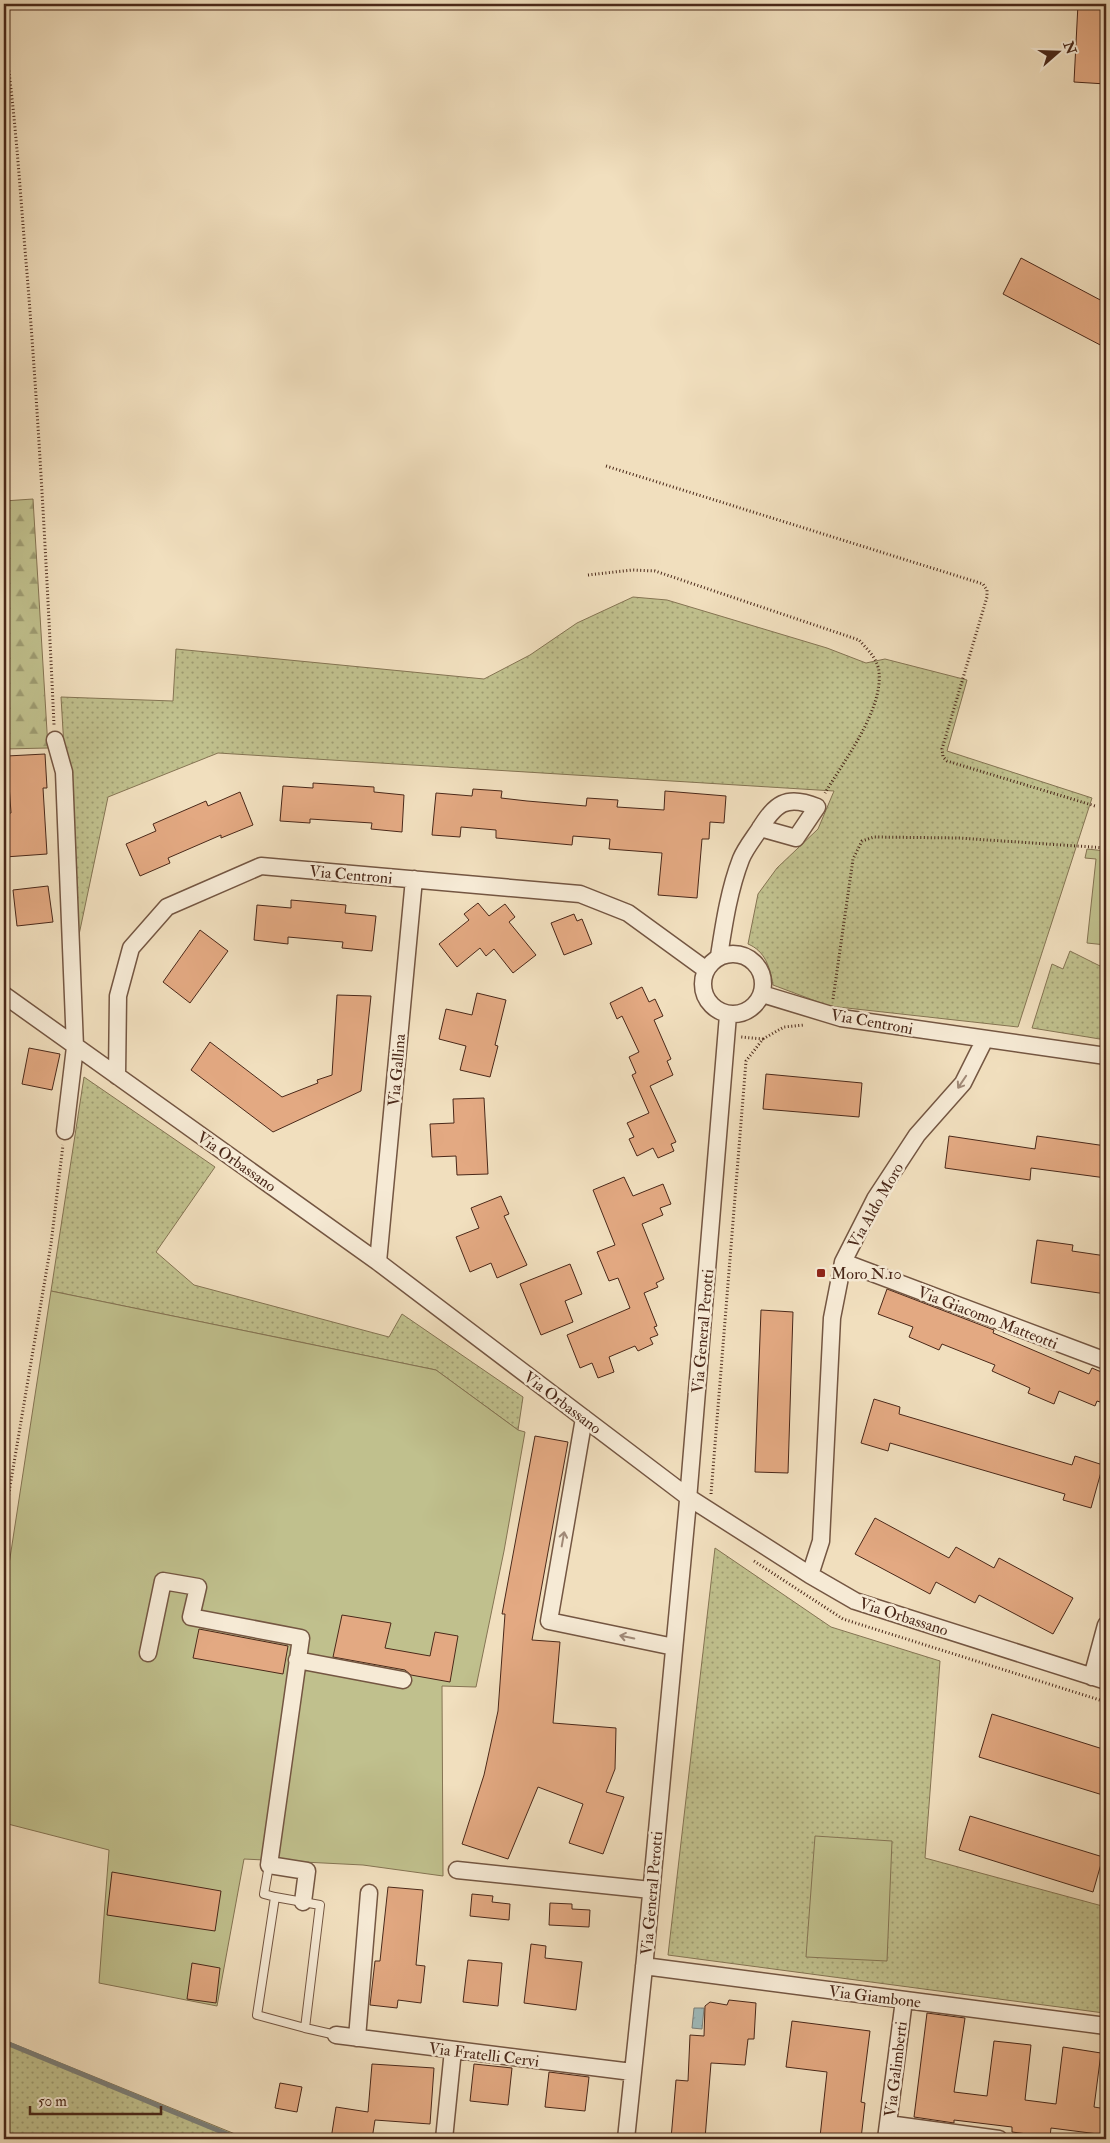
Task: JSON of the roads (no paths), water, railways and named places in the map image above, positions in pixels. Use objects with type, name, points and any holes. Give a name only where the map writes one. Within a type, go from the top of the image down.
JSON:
[{"type":"street","points":[[55,740],[64,772],[75,1047],[65,1130]]},
{"type":"street","points":[[719,956],[736,954],[746,956],[762,974],[762,994],[757,1004],[747,1012],[728,1015],[722,1013],[709,1004],[703,992],[702,981],[706,969],[719,956],[727,910],[741,858],[769,813],[782,803],[803,801],[817,807],[796,838],[760,828]]},
{"type":"street","name":"Via Centroni","points":[[117,1076],[118,996],[130,948],[167,907],[261,866],[580,894],[628,913],[706,969]]},
{"type":"street","name":"Via Gallina","points":[[378,1262],[414,879]]},
{"type":"street","name":"Via Centroni","points":[[762,994],[831,1015],[985,1039]]},
{"type":"street","name":"Via Orbassano","points":[[4,995],[378,1262],[709,1512],[855,1601],[1099,1679],[1106,1625]]},
{"type":"street","name":"Via General Perotti","points":[[626,2139],[688,1497],[728,1015]]},
{"type":"street","points":[[985,1039],[1106,1056]]},
{"type":"street","name":"Via Aldo Moro","points":[[810,1575],[821,1541],[832,1318],[842,1262],[875,1199],[917,1135],[963,1083],[985,1039]]},
{"type":"street","name":"Via Giacomo Matteotti","points":[[842,1262],[1106,1361]]},
{"type":"street","points":[[584,1418],[548,1621],[674,1647]]},
{"type":"street","points":[[148,1653],[163,1581],[198,1587],[191,1617],[301,1638],[269,1865],[307,1871],[303,1902]]},
{"type":"street","points":[[297,1660],[403,1680]]},
{"type":"street","points":[[457,1870],[651,1890]]},
{"type":"street","points":[[357,2038],[369,1893]]},
{"type":"street","name":"Via Giambone","points":[[644,1966],[1106,2026]]},
{"type":"street","name":"Via Galimberti","points":[[887,2131],[904,2000]]},
{"type":"street","name":"Via Fratelli Cervi","points":[[336,2035],[632,2072]]},
{"type":"street","points":[[444,2139],[453,2050]]},
{"type":"street","points":[[887,2131],[999,2139]]},
{"type":"lane","points":[[269,1865],[264,1894],[275,1898],[320,1905],[305,2028]]},
{"type":"lane","points":[[275,1898],[257,2015],[336,2035]]},
{"type":"water","points":[[694,2008],[704,2008],[702,2029],[692,2028]]},
{"type":"waterway","points":[[4,2042],[239,2139]]},
{"type":"place","name":"Moro N.10","points":[[821,1273]]}]
